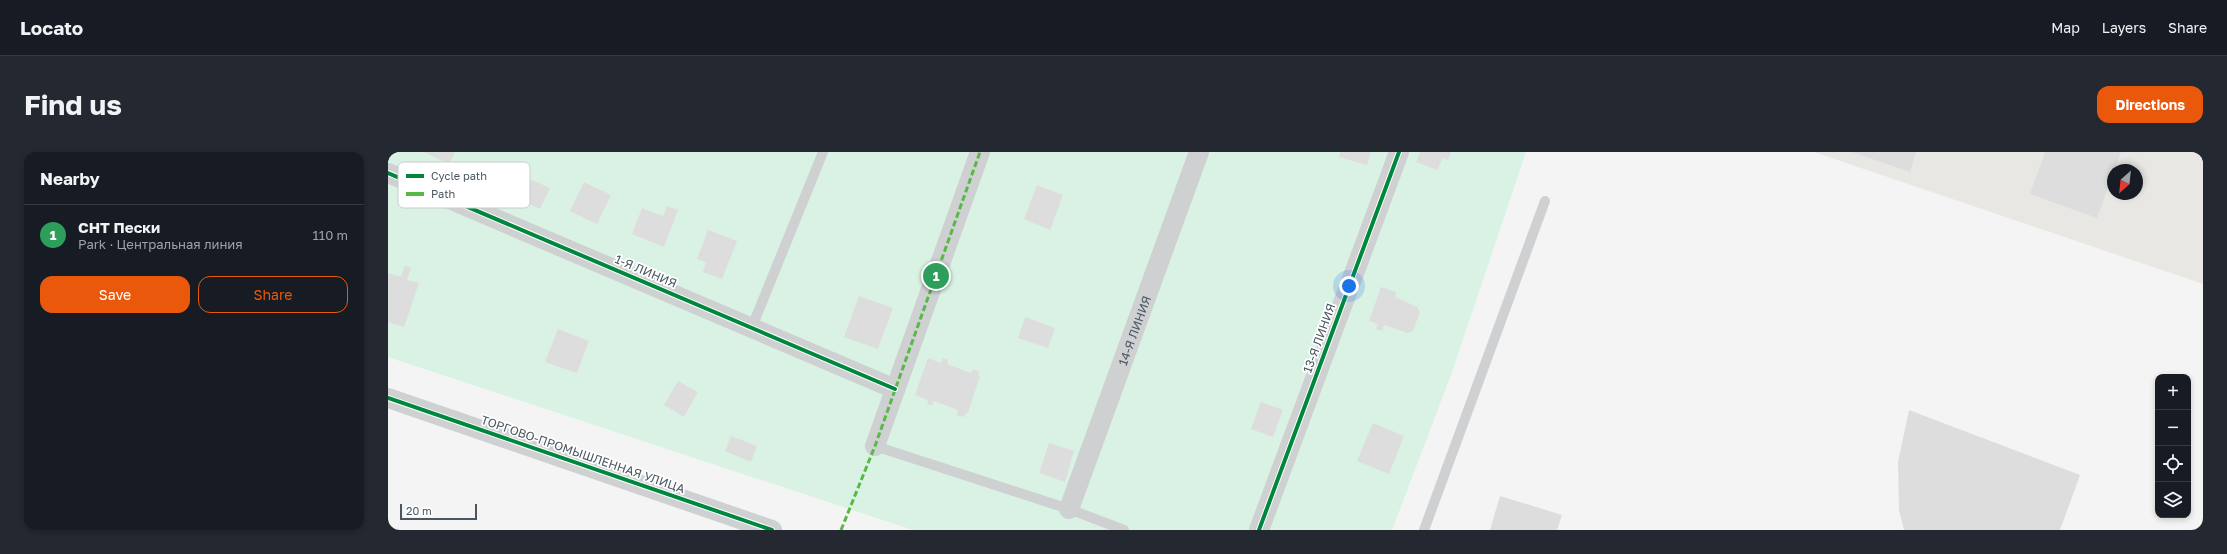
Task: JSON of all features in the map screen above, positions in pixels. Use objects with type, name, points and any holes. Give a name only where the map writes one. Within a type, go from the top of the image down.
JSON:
[{"type":"street","points":[[875,446],[980,152]]},
{"type":"street","name":"14-Я ЛИНИЯ","points":[[1069,509],[1199,152]]},
{"type":"street","name":"13-Я ЛИНИЯ","points":[[1259,530],[1398,152]]},
{"type":"street","name":"1-Я ЛИНИЯ","points":[[388,173],[398,177]]},
{"type":"street","name":"1-Я ЛИНИЯ","points":[[471,208],[895,389]]},
{"type":"street","name":"ТОРГОВО-ПРОМЫШЛЕННАЯ УЛИЦА","points":[[388,398],[772,530]]},
{"type":"lane","points":[[752,327],[823,152]]},
{"type":"lane","points":[[1424,530],[1545,201]]},
{"type":"lane","points":[[875,446],[1069,509],[1124,530]]},
{"type":"shaded area","points":[[1814,152],[2203,152],[2203,284]]},
{"type":"green space","points":[[388,152],[1526,152],[1451,375],[1392,530],[913,530],[388,357]]},
{"type":"building","points":[[424,152],[455,152],[450,162],[445,162]]},
{"type":"building","points":[[1340,152],[1371,152],[1367,165],[1339,157]]},
{"type":"building","points":[[1420,152],[1451,152],[1448,160],[1443,158],[1437,170],[1416,162]]},
{"type":"building","points":[[1852,152],[1916,152],[1910,172]]},
{"type":"building","points":[[2045,152],[2121,152],[2117,164],[2107,164],[2107,190],[2097,218],[2030,194]]},
{"type":"building","points":[[530,179],[550,188],[540,209],[530,204]]},
{"type":"building","points":[[584,182],[611,195],[597,224],[570,211]]},
{"type":"building","points":[[1037,185],[1063,195],[1050,230],[1024,219]]},
{"type":"building","points":[[667,206],[678,210],[664,247],[632,234],[642,208],[663,216]]},
{"type":"building","points":[[708,230],[737,241],[722,279],[703,272],[706,262],[697,259]]},
{"type":"building","points":[[405,265],[411,268],[407,280],[419,283],[404,327],[388,322],[388,273],[401,277]]},
{"type":"building","points":[[1381,287],[1396,292],[1395,297],[1417,307],[1420,312],[1413,331],[1408,333],[1384,325],[1382,331],[1376,329],[1378,324],[1369,321]]},
{"type":"building","points":[[859,296],[893,308],[878,349],[844,337]]},
{"type":"building","points":[[1025,317],[1055,328],[1048,348],[1018,338]]},
{"type":"building","points":[[558,329],[589,341],[577,373],[545,362]]},
{"type":"building","points":[[928,358],[941,363],[943,358],[948,360],[947,364],[971,373],[973,369],[979,372],[978,376],[980,376],[968,413],[965,413],[964,417],[957,415],[958,410],[934,401],[932,405],[927,404],[928,400],[915,395]]},
{"type":"building","points":[[678,381],[698,392],[684,417],[664,405]]},
{"type":"building","points":[[1261,402],[1283,410],[1273,437],[1251,429]]},
{"type":"building","points":[[1909,410],[2080,475],[2060,530],[1904,530],[1899,510],[1898,462]]},
{"type":"building","points":[[1373,423],[1404,436],[1389,474],[1357,461]]},
{"type":"building","points":[[731,436],[757,446],[751,462],[725,451]]},
{"type":"building","points":[[1049,443],[1074,451],[1065,482],[1039,473]]},
{"type":"building","points":[[1500,496],[1562,515],[1557,530],[1490,530]]},
{"type":"marked path","points":[[841,530],[875,446],[980,152]]},
{"type":"cycle path","points":[[1259,530],[1399,152]]},
{"type":"cycle path","points":[[388,173],[398,177]]},
{"type":"cycle path","points":[[470,208],[895,389]]},
{"type":"cycle path","points":[[388,398],[772,530]]},
{"type":"place","name":"СНТ Пески","points":[[936,276]]}]
